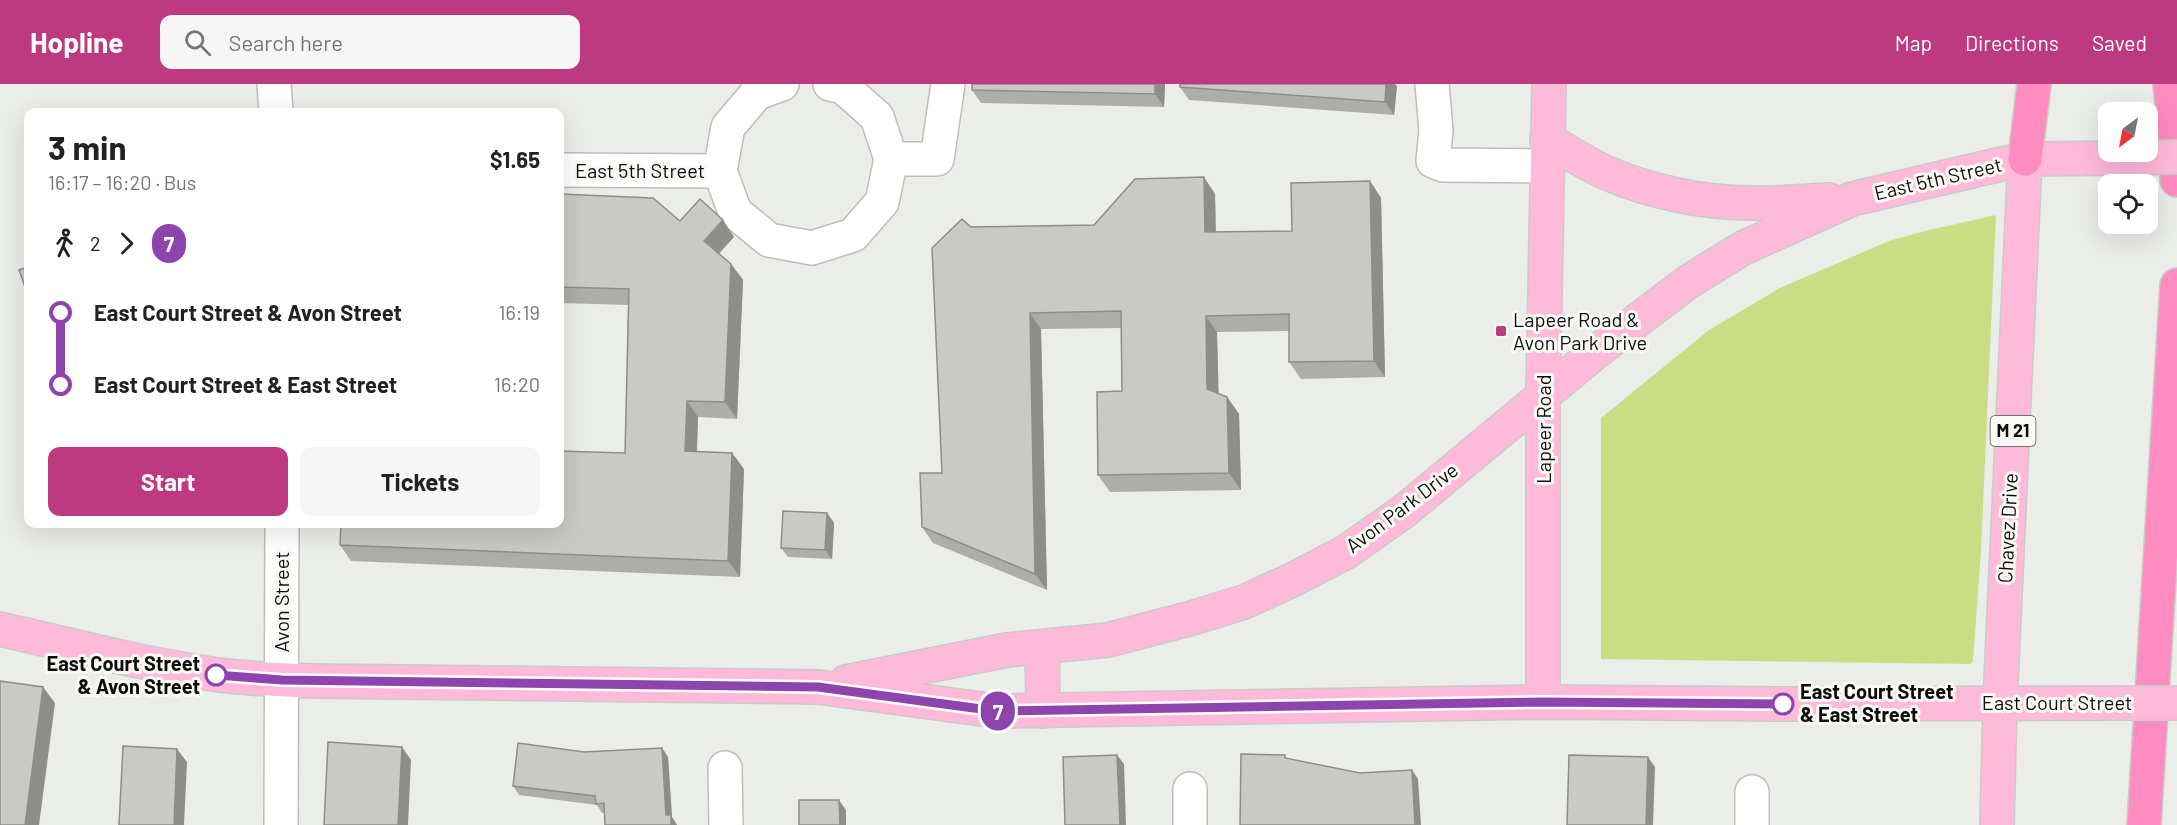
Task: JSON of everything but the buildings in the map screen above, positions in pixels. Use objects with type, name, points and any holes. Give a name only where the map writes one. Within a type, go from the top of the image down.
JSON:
[{"type":"highway","points":[[2025,159],[2034,84]]},
{"type":"highway","points":[[2170,84],[2177,180]]},
{"type":"highway","points":[[2144,825],[2177,285]]},
{"type":"main road","name":"Lapeer Road","points":[[1543,702],[1543,394],[1549,84]]},
{"type":"main road","points":[[1547,153],[1628,181],[1712,200],[1751,203],[1852,199]]},
{"type":"main road","name":"East 5th Street","points":[[1852,199],[2025,159],[2177,157]]},
{"type":"main road","name":"Chavez Drive","points":[[1997,825],[2000,703],[2025,159]]},
{"type":"main road","name":"Avon Park Drive","points":[[818,687],[1007,650],[1108,640],[1244,602],[1292,580],[1346,552],[1403,512],[1543,394],[1688,282],[1743,248],[1852,199]]},
{"type":"main road","name":"East Court Street","points":[[0,629],[181,669],[282,680],[818,687],[996,711],[1543,702],[2177,703]]},
{"type":"main road","points":[[1042,647],[1043,711]]},
{"type":"street","points":[[274,84],[276,108]]},
{"type":"street","points":[[782,84],[757,93],[728,127],[720,171],[735,212],[769,240],[812,248],[853,234],[882,202],[891,159],[877,117],[843,87],[830,84]]},
{"type":"street","points":[[891,159],[937,159],[948,84]]},
{"type":"street","points":[[1432,84],[1436,130],[1433,161],[1443,165],[1547,153]]},
{"type":"street","name":"East 5th Street","points":[[564,170],[720,171]]},
{"type":"street","name":"Avon Street","points":[[281,825],[282,528]]},
{"type":"street","points":[[725,768],[726,825]]},
{"type":"street","points":[[1190,789],[1190,825]]},
{"type":"street","points":[[1752,792],[1752,825]]},
{"type":"green space","points":[[1996,215],[1981,551],[1973,661],[1970,664],[1601,659],[1601,418],[1709,330],[1780,288],[1889,241]]},
{"type":"bus line","name":"7","points":[[216,675],[282,680],[818,687],[996,711],[1543,702],[1783,704]]},
{"type":"place","name":"Lapeer Road & Avon Park Drive","points":[[1501,331]]},
{"type":"place","name":"East Court Street & Avon Street","points":[[216,675]]},
{"type":"place","name":"East Court Street & East Street","points":[[1783,704]]}]
